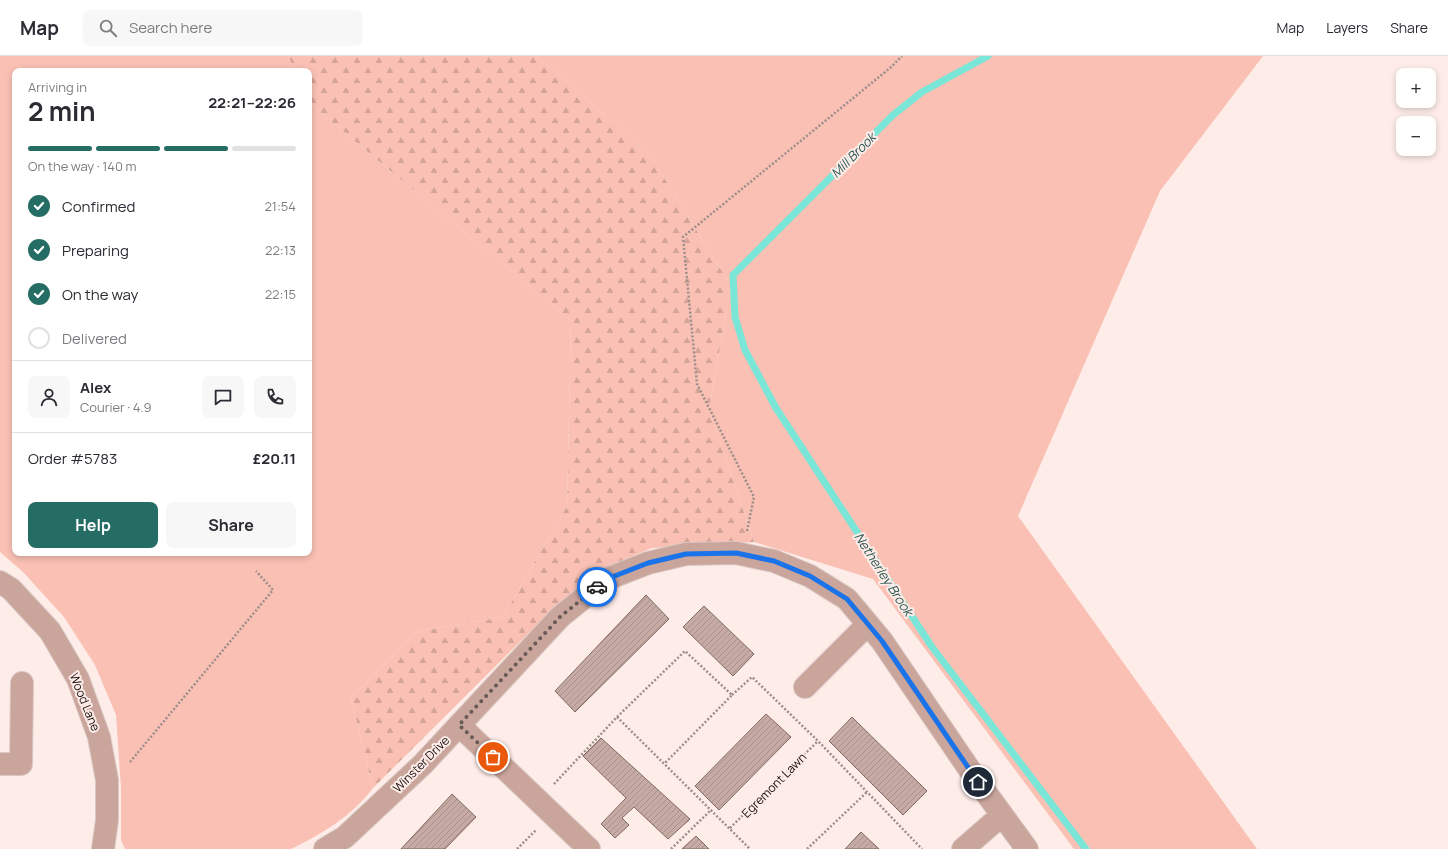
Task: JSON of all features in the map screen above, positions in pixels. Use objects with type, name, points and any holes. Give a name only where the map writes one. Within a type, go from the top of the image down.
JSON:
[{"type":"street","name":"Winster Drive","points":[[325,849],[345,837],[423,764],[560,617],[607,579],[648,563],[686,554],[736,553],[774,561],[810,576],[847,599],[882,641],[978,782],[1027,849]]},
{"type":"street","name":"Wood Lane","points":[[0,582],[11,589],[50,631],[78,679],[99,737],[107,780],[107,820],[103,849]]},
{"type":"street","points":[[805,687],[868,624]]},
{"type":"street","points":[[0,764],[20,764],[22,683]]},
{"type":"street","points":[[459,725],[589,849]]},
{"type":"street","points":[[964,849],[1002,815]]},
{"type":"path","points":[[743,555],[754,497],[697,384],[683,237],[890,68],[902,56]]},
{"type":"path","points":[[130,762],[273,590],[256,571]]},
{"type":"path","points":[[539,800],[617,717],[685,651],[732,695]]},
{"type":"path","points":[[664,764],[732,695],[752,677],[788,708],[818,742],[922,849]]},
{"type":"path","points":[[617,717],[750,849]]},
{"type":"path","name":"Egremont Lawn","points":[[730,829],[818,742]]},
{"type":"path","points":[[807,849],[867,792]]},
{"type":"path","points":[[671,849],[711,810]]},
{"type":"green space","points":[[0,56],[288,56],[294,68],[12,68],[12,556],[312,556],[312,105],[571,321],[567,506],[503,617],[418,631],[351,698],[373,788],[346,816],[314,837],[291,849],[125,849],[121,840],[121,788],[116,715],[95,665],[64,617],[23,572],[0,552]]},
{"type":"green space","points":[[288,56],[537,56],[650,155],[731,286],[709,409],[754,542],[652,548],[604,568],[558,604],[373,788],[351,698],[418,631],[503,617],[567,506],[571,321],[312,105],[312,68],[294,68]]},
{"type":"green space","points":[[537,56],[1263,56],[1160,191],[1018,516],[1257,849],[1074,849],[873,579],[754,542],[709,409],[731,286],[650,155]]},
{"type":"building","points":[[646,595],[669,619],[575,712],[555,691]]},
{"type":"building","points":[[704,606],[754,654],[733,676],[683,627]]},
{"type":"building","points":[[766,714],[791,737],[719,810],[695,786]]},
{"type":"building","points":[[852,717],[927,791],[903,815],[829,741]]},
{"type":"building","points":[[601,738],[690,819],[668,839],[634,807],[622,818],[629,825],[615,838],[601,824],[626,798],[583,756]]},
{"type":"building","points":[[452,794],[476,817],[445,849],[401,849]]},
{"type":"building","points":[[861,832],[879,849],[845,849]]},
{"type":"building","points":[[696,836],[709,849],[682,849]]},
{"type":"waterway","name":"Netherley Brook","points":[[988,56],[922,92],[893,115],[733,275],[735,317],[745,350],[776,408],[932,647],[1086,849]]},
{"type":"way so far","points":[[493,757],[459,725],[560,617],[597,587]]},
{"type":"route","points":[[597,587],[607,579],[648,563],[686,554],[736,553],[774,561],[810,576],[847,599],[882,641],[978,782]]},
{"type":"water label","name":"Mill Brook","points":[[853,155]]}]
